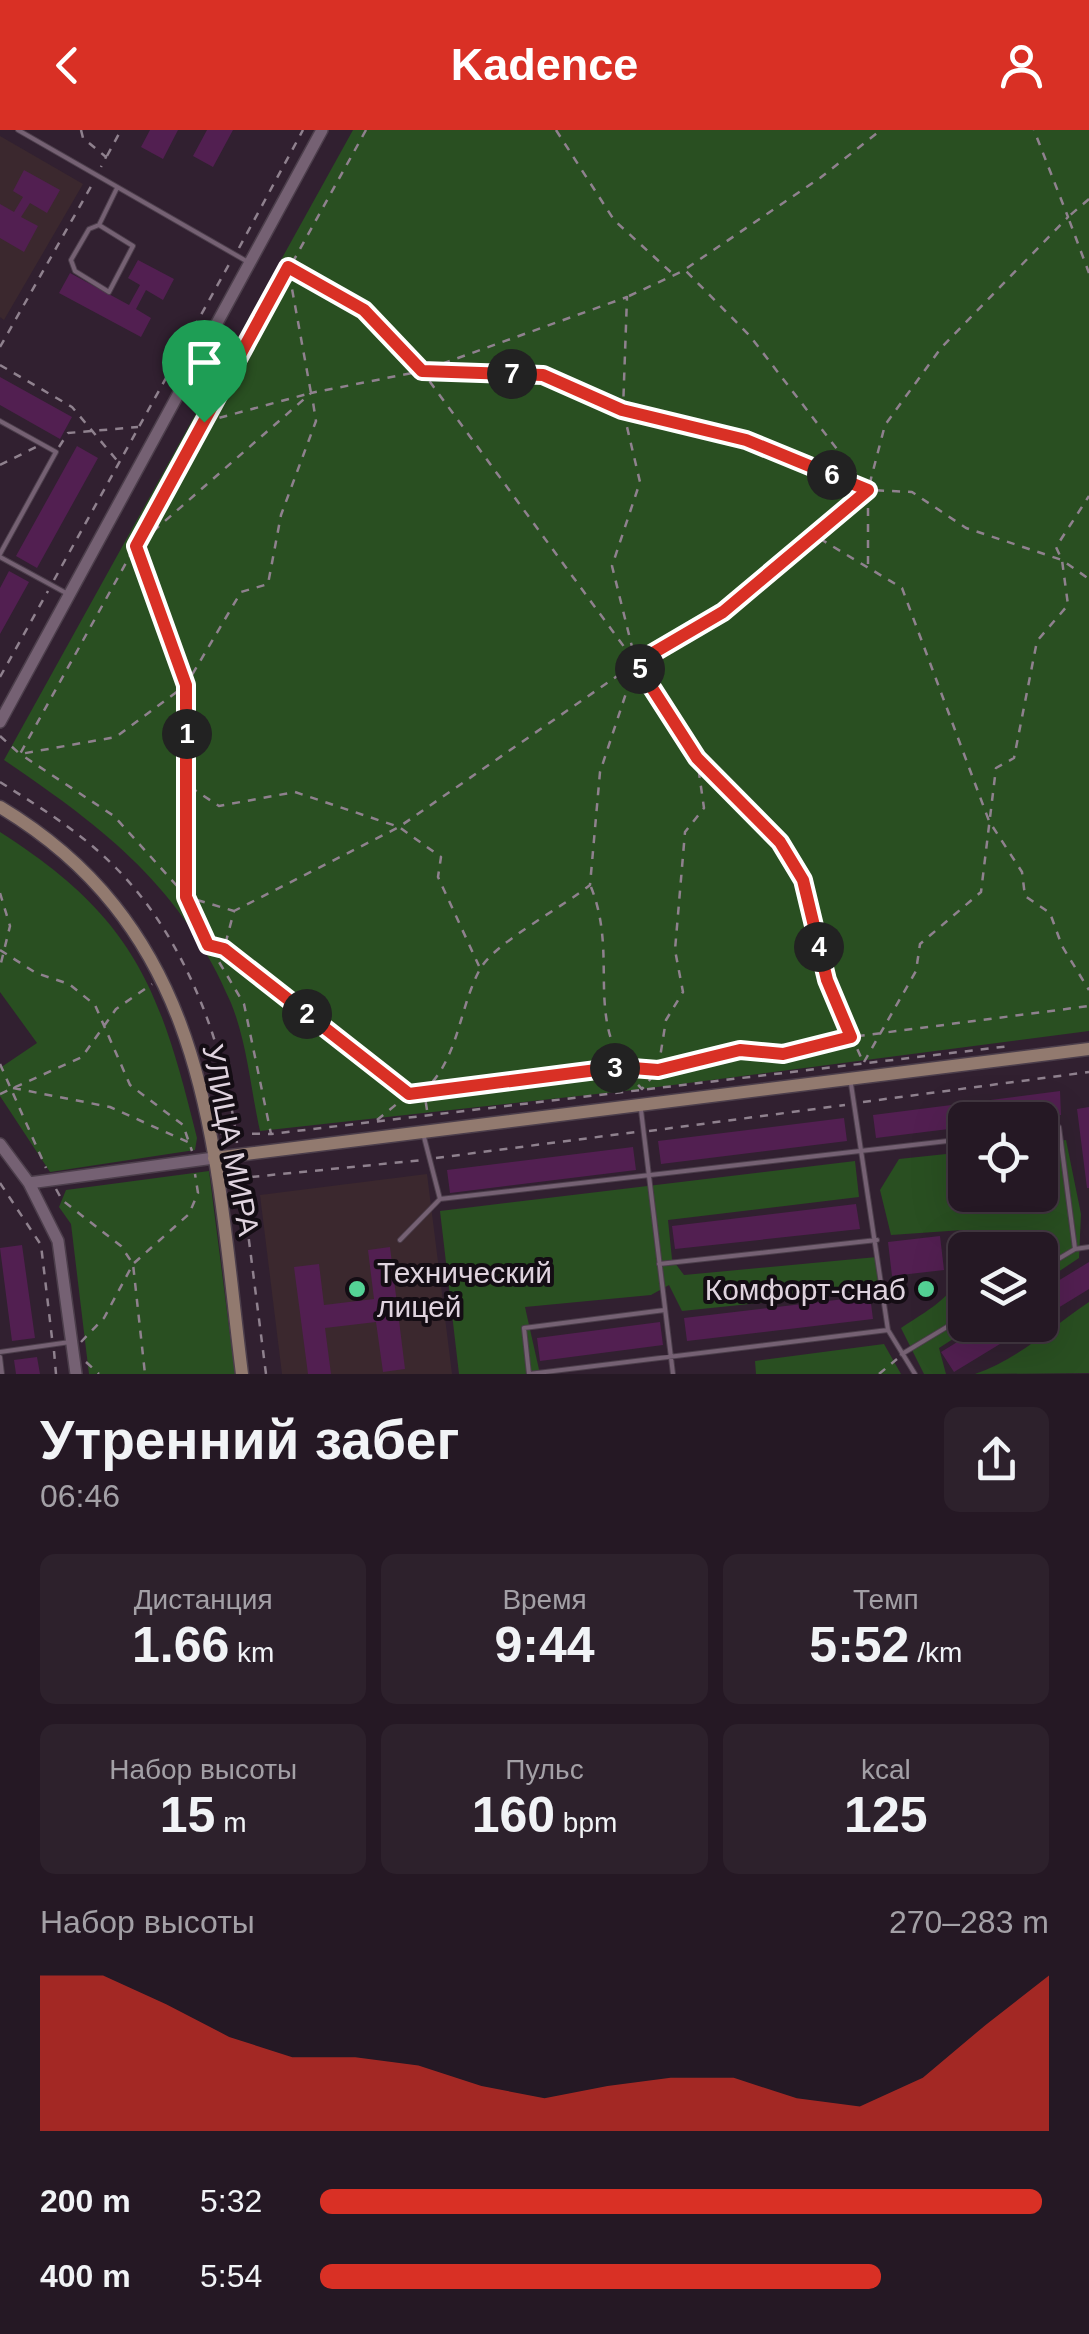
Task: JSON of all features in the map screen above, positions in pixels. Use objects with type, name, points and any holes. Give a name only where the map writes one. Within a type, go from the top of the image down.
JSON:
[{"type":"main road","name":"УЛИЦА МИРА","points":[[0,807],[32,826],[73,861],[142,940],[170,990],[196,1062],[214,1158],[242,1374]]},
{"type":"main road","points":[[214,1158],[1089,1049]]},
{"type":"street","points":[[0,722],[322,130]]},
{"type":"street","points":[[0,1144],[29,1183],[58,1241],[76,1374]]},
{"type":"street","points":[[29,1183],[214,1158]]},
{"type":"lane","points":[[18,130],[248,262]]},
{"type":"lane","points":[[99,225],[133,246],[109,292],[75,271],[71,260],[89,228],[99,225],[117,188]]},
{"type":"lane","points":[[0,421],[56,452],[0,556],[70,595]]},
{"type":"lane","points":[[850,1079],[888,1330],[914,1374]]},
{"type":"lane","points":[[640,1105],[673,1374]]},
{"type":"lane","points":[[1058,1127],[1075,1249]]},
{"type":"lane","points":[[422,1132],[440,1199]]},
{"type":"lane","points":[[400,1240],[440,1199],[948,1141]]},
{"type":"lane","points":[[660,1264],[877,1240]]},
{"type":"lane","points":[[1058,1259],[1075,1249],[1089,1247]]},
{"type":"lane","points":[[665,1310],[524,1328],[528,1374],[888,1330]]},
{"type":"lane","points":[[902,1354],[948,1326]]},
{"type":"lane","points":[[2,1374],[0,1355],[53,1344],[72,1346]]},
{"type":"path","points":[[81,130],[82,138],[106,157]]},
{"type":"path","points":[[0,347],[121,130]]},
{"type":"path","points":[[0,678],[303,130]]},
{"type":"path","points":[[20,754],[366,130]]},
{"type":"path","points":[[556,130],[614,220],[676,277]]},
{"type":"path","points":[[204,422],[311,393],[422,371],[676,277],[820,178],[881,130]]},
{"type":"path","points":[[1034,130],[1089,273]]},
{"type":"path","points":[[868,565],[868,490],[885,425],[930,363],[1089,199]]},
{"type":"path","points":[[288,267],[364,310],[422,371],[636,663],[697,758],[780,842],[803,880],[827,980],[863,1063]]},
{"type":"path","points":[[20,754],[116,737],[186,685],[242,592],[268,584],[281,516],[316,420],[288,267]]},
{"type":"path","points":[[686,270],[750,336],[868,490]]},
{"type":"path","points":[[626,296],[622,410],[640,482],[612,566],[636,663],[600,772],[590,885],[600,912],[602,1017],[620,1067],[642,1090]]},
{"type":"path","points":[[0,365],[72,407],[88,432],[120,464]]},
{"type":"path","points":[[422,371],[543,375],[622,410],[746,440],[868,490],[912,492],[966,528],[1062,560],[1089,578]]},
{"type":"path","points":[[136,546],[311,393]]},
{"type":"path","points":[[56,452],[68,433],[141,426]]},
{"type":"path","points":[[0,465],[42,444]]},
{"type":"path","points":[[186,897],[234,911],[399,827],[636,663],[723,612],[868,490]]},
{"type":"path","points":[[863,1063],[916,972],[920,944],[981,892],[996,768],[1014,758],[1037,641],[1068,605],[1062,560],[1056,547],[1089,496]]},
{"type":"path","points":[[812,534],[902,588],[989,820],[1022,872],[1025,896],[1050,913],[1062,946],[1089,990]]},
{"type":"path","points":[[136,546],[186,685],[186,897]]},
{"type":"path","points":[[0,736],[20,754],[114,816],[186,897],[208,945],[244,1004],[271,1134]]},
{"type":"path","points":[[642,1090],[658,1070],[666,1020],[683,992],[675,950],[684,832],[704,808],[697,758]]},
{"type":"path","points":[[188,786],[220,806],[295,792],[399,827],[441,858],[438,877],[480,968]]},
{"type":"path","points":[[424,1091],[445,1072],[480,968],[513,936],[556,913],[590,885]]},
{"type":"path","points":[[0,893],[10,926],[0,967]]},
{"type":"path","points":[[224,949],[234,911]]},
{"type":"path","points":[[208,945],[224,949],[409,1094]]},
{"type":"path","points":[[2,950],[36,973],[69,984],[95,1004],[130,1085],[183,1125],[191,1144],[110,1107],[11,1088]]},
{"type":"path","points":[[0,1094],[82,1057],[116,1008],[157,982]]},
{"type":"path","points":[[376,1121],[409,1094],[424,1091],[620,1067],[658,1070],[740,1050],[783,1054],[851,1037],[1089,1006]]},
{"type":"path","points":[[236,1132],[271,1134],[1014,1045]]},
{"type":"path","points":[[0,1064],[62,1200],[122,1246],[133,1264],[145,1374]]},
{"type":"path","points":[[266,1374],[241,1178],[430,1159],[1089,1072]]},
{"type":"path","points":[[424,1091],[428,1113]]},
{"type":"path","points":[[0,1183],[41,1245],[56,1374]]},
{"type":"path","points":[[72,1346],[104,1318],[133,1264],[190,1214],[198,1192]]},
{"type":"path","points":[[879,1374],[902,1354]]},
{"type":"shaded area","points":[[0,136],[83,184],[4,320],[0,317]]},
{"type":"shaded area","name":"Технический лицей","points":[[427,1174],[452,1374],[282,1374],[260,1195]]},
{"type":"green space","points":[[353,130],[1089,130],[1089,1031],[642,1089],[260,1131],[245,1050],[231,1003],[189,926],[164,893],[107,836],[4,760]]},
{"type":"green space","points":[[0,832],[83,895],[135,961],[170,1039],[197,1138],[195,1150],[50,1172],[0,1096],[0,1068],[37,1043],[0,992]]},
{"type":"green space","points":[[1066,1140],[1081,1214],[1079,1258],[1058,1272],[1058,1232],[963,1230],[891,1235],[880,1190],[899,1159],[948,1154],[948,1212],[1058,1212],[1058,1141]]},
{"type":"green space","points":[[855,1161],[859,1197],[668,1220],[672,1259],[684,1275],[877,1257],[882,1290],[682,1311],[669,1285],[651,1295],[525,1307],[540,1374],[459,1374],[440,1211]]},
{"type":"green space","points":[[209,1171],[235,1374],[89,1374],[71,1224],[59,1207],[66,1190]]},
{"type":"green space","points":[[948,1293],[948,1342],[939,1348],[946,1374],[924,1374],[901,1328]]},
{"type":"green space","points":[[1089,1302],[1089,1373],[975,1374],[1034,1342],[1058,1342],[1058,1324]]},
{"type":"green space","points":[[884,1344],[901,1374],[756,1374],[755,1361]]},
{"type":"building","points":[[150,130],[178,130],[163,159],[141,147]]},
{"type":"building","points":[[207,130],[233,130],[213,167],[193,156]]},
{"type":"building","points":[[24,170],[60,190],[47,213],[30,203],[21,217],[38,226],[24,252],[0,238],[0,204],[14,212],[23,197],[13,191]]},
{"type":"building","points":[[138,260],[174,279],[163,300],[146,290],[136,309],[151,318],[141,337],[59,293],[70,273],[129,305],[140,285],[128,278]]},
{"type":"building","points":[[0,377],[72,417],[60,439],[0,405]]},
{"type":"building","points":[[77,446],[98,458],[37,568],[16,556]]},
{"type":"building","points":[[9,571],[29,582],[0,634],[0,588]]},
{"type":"building","points":[[1060,1091],[1061,1115],[1058,1102],[974,1102]]},
{"type":"building","points":[[948,1105],[948,1129],[876,1138],[873,1115]]},
{"type":"building","points":[[1089,1107],[1089,1188],[1087,1188],[1077,1109]]},
{"type":"building","points":[[844,1118],[847,1141],[661,1164],[658,1141]]},
{"type":"building","points":[[633,1147],[636,1170],[450,1193],[447,1170]]},
{"type":"building","points":[[856,1204],[860,1229],[675,1249],[672,1226]]},
{"type":"building","points":[[940,1236],[944,1270],[892,1276],[888,1242]]},
{"type":"building","points":[[22,1245],[35,1338],[12,1341],[0,1248]]},
{"type":"building","points":[[390,1247],[405,1369],[383,1372],[376,1322],[325,1328],[331,1374],[308,1374],[294,1267],[319,1264],[324,1305],[374,1299],[368,1250]]},
{"type":"building","points":[[1089,1262],[1089,1289],[1058,1308],[1058,1281]]},
{"type":"building","name":"Комфорт-снаб","points":[[927,1279],[936,1288],[927,1297],[918,1288]]},
{"type":"building","points":[[870,1296],[873,1319],[687,1341],[684,1318]]},
{"type":"building","points":[[660,1322],[663,1345],[540,1361],[537,1338]]},
{"type":"building","points":[[957,1342],[1003,1342],[954,1372],[941,1352]]},
{"type":"building","points":[[37,1357],[40,1374],[16,1374],[14,1360]]},
{"type":"place","name":"Технический лицей","points":[[357,1289]]},
{"type":"place","name":"Комфорт-снаб","points":[[926,1289]]},
{"type":"route","points":[[288,267],[364,310],[422,371],[543,375],[622,410],[746,440],[868,490],[723,612],[636,663],[697,758],[780,842],[803,880],[827,980],[851,1037],[783,1054],[740,1050],[658,1070],[620,1067],[409,1094],[224,949],[208,945],[186,897],[186,685],[136,546],[204,422],[288,267]]}]
